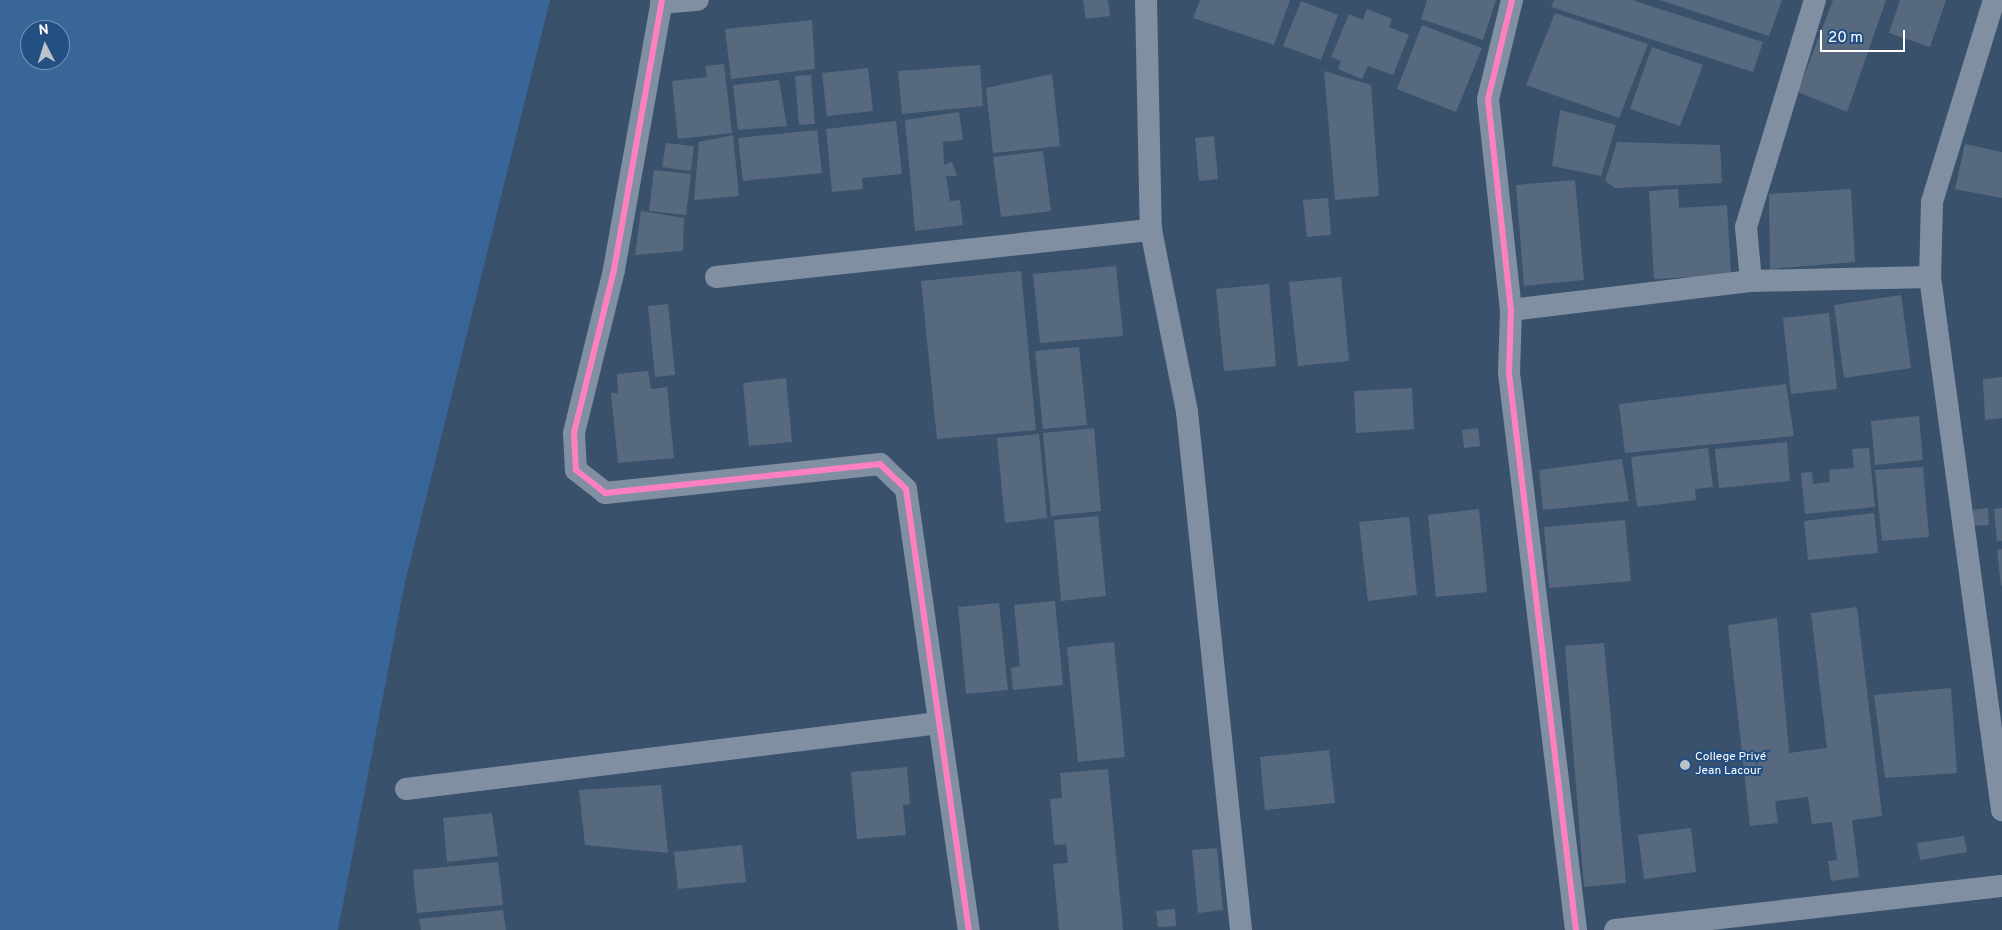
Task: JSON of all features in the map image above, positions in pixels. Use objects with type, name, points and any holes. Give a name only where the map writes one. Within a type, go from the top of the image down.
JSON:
[{"type":"street","points":[[698,0],[661,1],[614,270],[574,433],[576,470],[605,493],[880,464],[906,489],[969,930]]},
{"type":"street","points":[[1146,0],[1151,230],[1187,412],[1240,930]]},
{"type":"street","points":[[1512,0],[1488,100],[1511,310],[1509,373],[1576,930]]},
{"type":"street","points":[[1751,281],[1746,227],[1816,0]]},
{"type":"street","points":[[1994,0],[1932,202],[1930,277],[2002,810]]},
{"type":"street","points":[[716,277],[1151,230]]},
{"type":"street","points":[[1511,310],[1751,281],[1930,277]]},
{"type":"street","points":[[406,789],[939,723]]},
{"type":"street","points":[[1615,930],[2002,886]]},
{"type":"shaded area","points":[[0,0],[550,0],[405,582],[338,930],[0,930]]},
{"type":"building","points":[[1083,0],[1108,0],[1110,16],[1086,19]]},
{"type":"building","points":[[1200,0],[1290,0],[1274,45],[1193,18]]},
{"type":"building","points":[[1427,0],[1496,0],[1483,40],[1421,19]]},
{"type":"building","points":[[1554,0],[1632,0],[1763,42],[1753,72],[1551,7]]},
{"type":"building","points":[[1660,0],[1782,0],[1769,36]]},
{"type":"building","points":[[1833,0],[1886,0],[1847,112],[1798,92]]},
{"type":"building","points":[[1900,0],[1946,0],[1930,47],[1889,33]]},
{"type":"building","points":[[1301,1],[1338,15],[1321,60],[1283,46]]},
{"type":"building","points":[[1367,9],[1392,19],[1389,27],[1409,35],[1393,75],[1368,66],[1362,79],[1338,69],[1341,61],[1331,57],[1349,14],[1363,20]]},
{"type":"building","points":[[1555,13],[1648,44],[1619,118],[1526,85]]},
{"type":"building","points":[[812,20],[815,69],[731,79],[725,29]]},
{"type":"building","points":[[1422,25],[1482,48],[1456,112],[1397,89]]},
{"type":"building","points":[[1652,47],[1703,65],[1680,126],[1630,109]]},
{"type":"building","points":[[724,64],[732,133],[678,139],[672,81],[707,77],[705,66]]},
{"type":"building","points":[[980,65],[983,106],[902,114],[898,71]]},
{"type":"building","points":[[868,68],[873,111],[827,116],[822,73]]},
{"type":"building","points":[[1324,71],[1371,85],[1379,196],[1335,200]]},
{"type":"building","points":[[1052,74],[1060,146],[993,153],[986,88]]},
{"type":"building","points":[[811,75],[815,124],[799,125],[795,76]]},
{"type":"building","points":[[779,80],[787,126],[738,130],[733,85]]},
{"type":"building","points":[[1560,110],[1616,125],[1601,176],[1552,166]]},
{"type":"building","points":[[959,112],[963,140],[943,142],[944,165],[952,162],[957,176],[946,176],[950,201],[960,200],[963,225],[915,231],[905,120]]},
{"type":"building","points":[[896,121],[902,174],[862,178],[863,189],[832,192],[826,129]]},
{"type":"building","points":[[817,130],[822,173],[743,181],[738,138]]},
{"type":"building","points":[[733,135],[739,196],[694,200],[699,142]]},
{"type":"building","points":[[1214,136],[1218,179],[1199,181],[1195,138]]},
{"type":"building","points":[[1617,142],[1720,145],[1722,183],[1615,188],[1605,181]]},
{"type":"building","points":[[666,143],[694,146],[691,171],[662,167]]},
{"type":"building","points":[[1965,144],[2002,152],[2002,198],[1955,189]]},
{"type":"building","points":[[1043,151],[1051,211],[1001,217],[993,157]]},
{"type":"building","points":[[654,170],[691,174],[686,215],[649,211]]},
{"type":"building","points":[[1575,180],[1584,280],[1524,286],[1516,185]]},
{"type":"building","points":[[1678,189],[1679,208],[1727,205],[1731,275],[1654,279],[1649,191]]},
{"type":"building","points":[[1851,189],[1855,262],[1770,269],[1769,194]]},
{"type":"building","points":[[1328,198],[1331,235],[1307,237],[1303,200]]},
{"type":"building","points":[[641,211],[684,218],[683,251],[635,255]]},
{"type":"building","points":[[1116,266],[1123,336],[1040,343],[1033,274]]},
{"type":"building","points":[[1021,271],[1036,430],[937,439],[921,281]]},
{"type":"building","points":[[1341,277],[1349,361],[1298,366],[1289,282]]},
{"type":"building","points":[[1269,284],[1276,366],[1224,371],[1216,289]]},
{"type":"building","points":[[1901,295],[1911,368],[1844,378],[1834,305]]},
{"type":"building","points":[[668,304],[675,375],[655,377],[648,306]]},
{"type":"building","points":[[1829,313],[1837,389],[1791,394],[1783,318]]},
{"type":"building","points":[[1079,347],[1087,425],[1043,429],[1035,351]]},
{"type":"building","points":[[648,371],[651,389],[667,387],[674,458],[618,463],[611,393],[618,393],[617,374]]},
{"type":"building","points":[[2002,377],[2002,418],[1985,420],[1983,379]]},
{"type":"building","points":[[786,378],[792,442],[749,446],[743,383]]},
{"type":"building","points":[[1786,384],[1794,436],[1625,453],[1619,404]]},
{"type":"building","points":[[1412,388],[1414,429],[1356,433],[1354,391]]},
{"type":"building","points":[[1919,416],[1923,460],[1875,465],[1871,421]]},
{"type":"building","points":[[1094,428],[1101,511],[1051,516],[1043,433]]},
{"type":"building","points":[[1478,428],[1480,446],[1464,448],[1462,430]]},
{"type":"building","points":[[1039,434],[1047,518],[1005,523],[997,438]]},
{"type":"building","points":[[1787,442],[1790,481],[1719,488],[1715,449]]},
{"type":"building","points":[[1708,448],[1713,487],[1695,489],[1696,500],[1637,507],[1631,457]]},
{"type":"building","points":[[1869,448],[1875,507],[1805,514],[1801,473],[1812,472],[1813,484],[1830,482],[1829,470],[1854,468],[1852,449]]},
{"type":"building","points":[[1622,459],[1629,501],[1543,510],[1539,470]]},
{"type":"building","points":[[1923,467],[1929,537],[1882,541],[1875,470]]},
{"type":"building","points":[[1988,508],[1989,525],[1974,526],[1973,510]]},
{"type":"building","points":[[2002,508],[2002,541],[1997,541],[1994,509]]},
{"type":"building","points":[[1479,509],[1487,592],[1436,597],[1428,515]]},
{"type":"building","points":[[1874,513],[1878,553],[1808,560],[1804,521]]},
{"type":"building","points":[[1098,516],[1106,596],[1061,601],[1054,520]]},
{"type":"building","points":[[1409,517],[1417,595],[1368,601],[1359,522]]},
{"type":"building","points":[[1625,520],[1631,581],[1549,588],[1544,527]]},
{"type":"building","points":[[2002,549],[2002,586],[2001,586],[1997,550]]},
{"type":"building","points":[[1055,601],[1063,685],[1013,690],[1011,668],[1020,666],[1014,605]]},
{"type":"building","points":[[999,603],[1008,690],[966,694],[958,607]]},
{"type":"building","points":[[1857,607],[1882,816],[1852,820],[1859,877],[1831,881],[1828,861],[1837,860],[1832,822],[1812,824],[1808,797],[1775,801],[1778,823],[1750,826],[1728,625],[1777,618],[1789,753],[1827,748],[1811,613]]},
{"type":"building","points":[[1114,642],[1125,757],[1078,762],[1067,647]]},
{"type":"building","points":[[1604,643],[1626,883],[1584,887],[1565,646]]},
{"type":"building","points":[[1951,688],[1957,773],[1885,778],[1874,695]]},
{"type":"building","points":[[1329,750],[1335,803],[1265,810],[1260,757]]},
{"type":"building","points":[[907,767],[910,804],[903,805],[906,835],[857,839],[851,772]]},
{"type":"building","points":[[1108,769],[1123,930],[1059,930],[1053,864],[1068,863],[1066,844],[1054,845],[1050,799],[1062,798],[1060,773]]},
{"type":"building","points":[[661,785],[668,853],[585,845],[579,790]]},
{"type":"building","points":[[492,813],[498,856],[447,862],[443,818]]},
{"type":"building","points":[[1691,828],[1696,872],[1644,879],[1638,835]]},
{"type":"building","points":[[1964,836],[1967,852],[1920,860],[1917,843]]},
{"type":"building","points":[[742,845],[746,882],[678,889],[674,852]]},
{"type":"building","points":[[1217,848],[1223,910],[1198,913],[1192,850]]},
{"type":"building","points":[[498,862],[503,905],[417,913],[413,870]]},
{"type":"building","points":[[1175,909],[1176,926],[1158,927],[1156,911]]},
{"type":"building","points":[[503,910],[506,930],[421,930],[419,919]]},
{"type":"cycle path","points":[[662,0],[614,270],[574,433],[576,470],[605,493],[880,464],[906,489],[969,930]]},
{"type":"cycle path","points":[[1512,0],[1488,99],[1511,310],[1509,373],[1576,930]]},
{"type":"place","name":"College Privé Jean Lacour","points":[[1685,765]]}]
